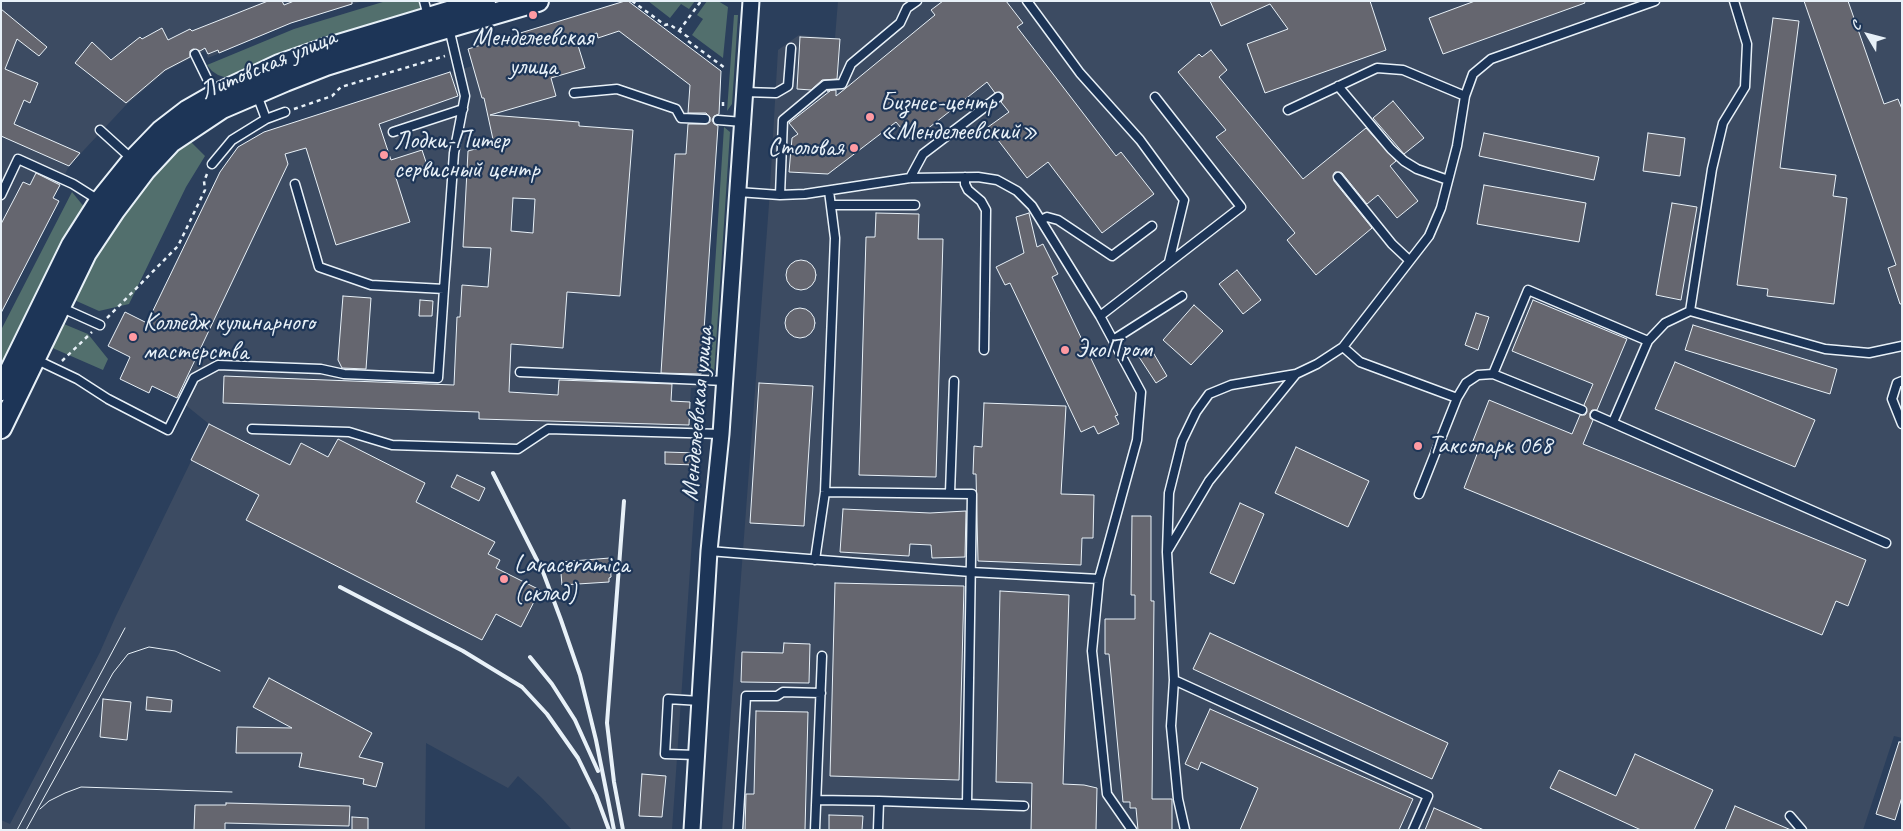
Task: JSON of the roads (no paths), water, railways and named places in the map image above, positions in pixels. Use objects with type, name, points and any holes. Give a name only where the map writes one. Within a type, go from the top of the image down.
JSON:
[{"type":"street","name":"Литовская улица","points":[[219,102],[249,78],[322,50],[436,18],[485,1]]},
{"type":"street","name":"Литовская улица","points":[[1,428],[27,356],[52,303],[72,245],[107,206],[139,165],[161,131],[187,111],[256,93],[436,18],[538,1]]},
{"type":"street","name":"Менделеевская улица","points":[[692,830],[709,551],[721,434],[751,1]]},
{"type":"street","name":"Литовская улица","points":[[1,390],[27,356]]},
{"type":"lane","points":[[780,195],[783,120],[826,85],[842,84],[851,64],[900,22],[907,8],[916,1]]},
{"type":"lane","points":[[1027,1],[1080,73],[1140,140],[1184,200],[1169,262]]},
{"type":"lane","points":[[1185,830],[1178,799],[1171,726],[1174,680],[1167,552],[1169,493],[1182,441],[1196,412],[1209,394],[1232,385],[1296,374],[1317,364],[1343,347],[1429,236],[1441,208],[1457,146],[1465,96],[1473,74],[1491,59],[1656,1]]},
{"type":"lane","points":[[1690,311],[1712,169],[1723,123],[1745,87],[1747,44],[1734,1]]},
{"type":"lane","points":[[27,356],[77,379],[168,430],[194,378],[218,365],[321,369],[344,374],[438,378],[454,153],[466,96],[456,52],[436,18]]},
{"type":"lane","points":[[745,92],[776,93],[788,86],[791,48]]},
{"type":"lane","points":[[195,54],[219,102]]},
{"type":"lane","points":[[1288,110],[1378,68],[1403,70],[1465,96]]},
{"type":"lane","points":[[1338,86],[1391,149],[1404,161],[1417,169],[1448,180]]},
{"type":"lane","points":[[574,93],[617,89],[676,109],[681,118],[705,119]]},
{"type":"lane","points":[[256,93],[266,119]]},
{"type":"lane","points":[[1100,316],[1241,207],[1154,96]]},
{"type":"lane","points":[[910,178],[923,154],[998,97]]},
{"type":"lane","points":[[393,132],[463,109]]},
{"type":"lane","points":[[212,164],[232,140],[266,119],[285,112]]},
{"type":"lane","points":[[718,120],[743,122]]},
{"type":"lane","points":[[100,130],[139,165]]},
{"type":"lane","points":[[1,195],[4,183],[18,159],[73,184],[107,206]]},
{"type":"lane","points":[[738,192],[780,195],[829,191],[910,178],[965,177],[997,180],[1017,191],[1032,206],[1041,220],[1100,316],[1141,392],[1137,440],[1099,579],[1092,651],[1107,794],[1132,830]]},
{"type":"lane","points":[[965,177],[965,184],[968,190],[981,201],[986,210],[984,350]]},
{"type":"lane","points":[[1338,177],[1392,244],[1409,260]]},
{"type":"lane","points":[[295,184],[319,267],[371,285],[444,288]]},
{"type":"lane","points":[[815,560],[825,492],[835,238],[829,191]]},
{"type":"lane","points":[[831,204],[915,205]]},
{"type":"lane","points":[[1041,220],[1047,217],[1058,220],[1112,256],[1152,226]]},
{"type":"lane","points":[[1493,374],[1528,290],[1648,341]]},
{"type":"lane","points":[[1113,340],[1182,296]]},
{"type":"lane","points":[[52,303],[100,325]]},
{"type":"lane","points":[[1613,422],[1648,341],[1665,323],[1690,311],[1825,349],[1869,353],[1902,346]]},
{"type":"lane","points":[[1343,347],[1360,362],[1457,398]]},
{"type":"lane","points":[[520,372],[725,381]]},
{"type":"lane","points":[[1167,552],[1209,482],[1296,374]]},
{"type":"lane","points":[[1419,494],[1457,398],[1466,383],[1478,375],[1493,374],[1582,410]]},
{"type":"lane","points":[[1902,381],[1897,383],[1892,399],[1902,424]]},
{"type":"lane","points":[[950,494],[954,382]]},
{"type":"lane","points":[[1595,415],[1886,543]]},
{"type":"lane","points":[[252,429],[349,432],[392,445],[518,449],[548,429],[721,434]]},
{"type":"lane","points":[[825,492],[972,494],[967,804]]},
{"type":"lane","points":[[709,551],[971,572],[1099,579]]},
{"type":"lane","points":[[815,830],[822,656]]},
{"type":"lane","points":[[1174,680],[1428,796],[1413,830]]},
{"type":"lane","points":[[738,830],[746,696],[777,696],[783,692],[821,693]]},
{"type":"lane","points":[[696,755],[665,754],[668,699],[700,701]]},
{"type":"lane","points":[[816,800],[1024,806]]},
{"type":"lane","points":[[878,830],[879,802]]},
{"type":"lane","points":[[1790,816],[1802,830]]},
{"type":"tram line","points":[[17,830],[125,628]]},
{"type":"tram line","points":[[26,830],[113,673],[128,654],[149,647],[175,651],[220,671]]},
{"type":"tram line","points":[[40,809],[49,801],[81,787],[232,792]]},
{"type":"railway","points":[[493,473],[543,572],[580,675],[596,740],[614,830]]},
{"type":"railway","points":[[623,830],[614,782],[607,723],[624,501]]},
{"type":"railway","points":[[340,587],[463,651],[522,687],[547,714],[578,758],[596,795],[609,830]]},
{"type":"railway","points":[[530,657],[552,684],[575,720],[598,771]]},
{"type":"place","name":"Менделеевская улица","points":[[533,15]]},
{"type":"place","name":"Бизнес-центр «Менделеевский»","points":[[870,117]]},
{"type":"place","name":"Столовая","points":[[854,148]]},
{"type":"place","name":"Лодки-Питер сервисный центр","points":[[384,155]]},
{"type":"place","name":"Колледж кулинарного мастерства","points":[[133,337]]},
{"type":"place","name":"ЭкоПром","points":[[1065,350]]},
{"type":"place","name":"Таксопарк 068","points":[[1418,446]]},
{"type":"place","name":"Laraceramica (склад)","points":[[504,579]]}]
